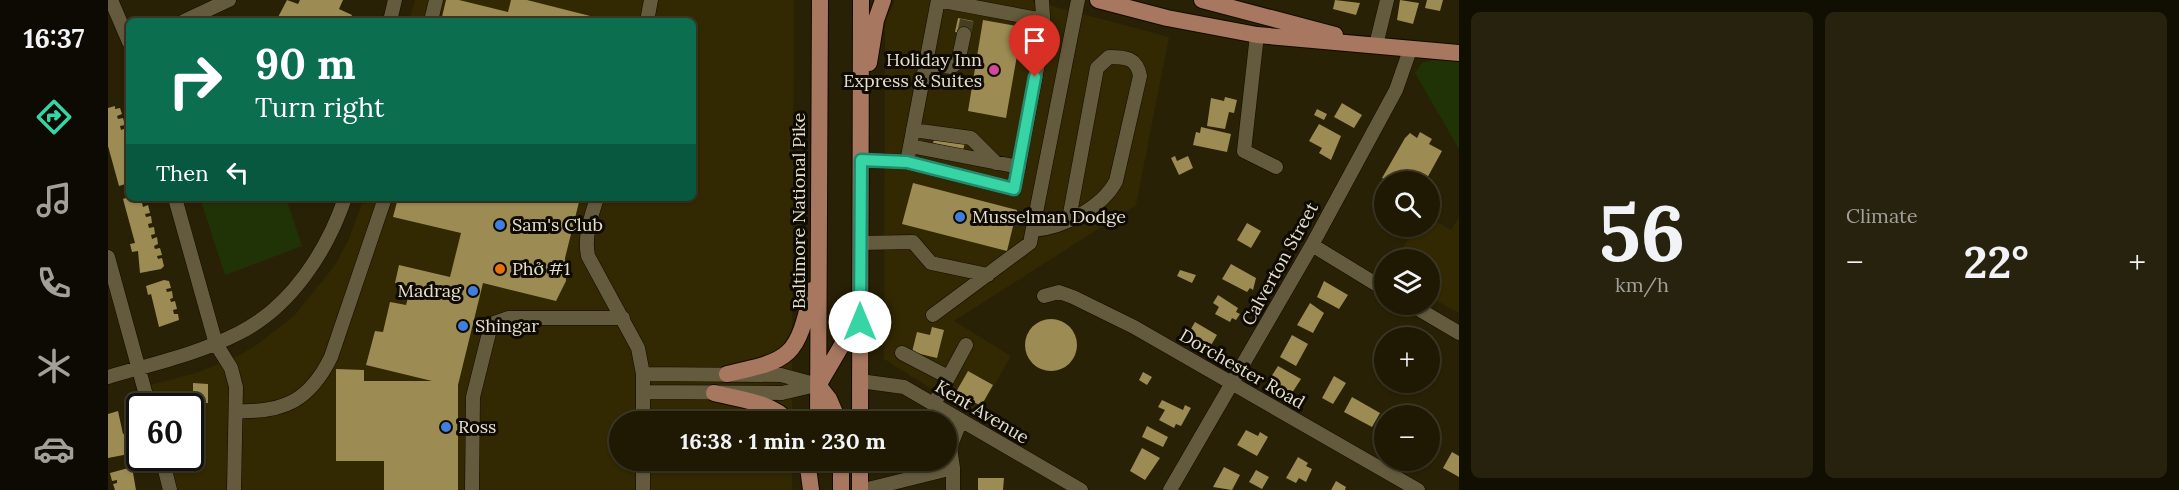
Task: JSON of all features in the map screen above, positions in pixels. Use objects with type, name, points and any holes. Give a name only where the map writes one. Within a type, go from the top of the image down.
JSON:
[{"type":"main road","points":[[807,0],[819,70]]},
{"type":"main road","name":"Baltimore National Pike","points":[[818,411],[820,0]]},
{"type":"main road","points":[[860,411],[861,0]]},
{"type":"main road","points":[[860,111],[876,20],[883,0]]},
{"type":"main road","points":[[1098,0],[1167,18],[1257,35],[1459,53]]},
{"type":"main road","points":[[1202,0],[1376,45]]},
{"type":"main road","points":[[727,374],[770,365],[793,349],[805,322],[819,260]]},
{"type":"main road","points":[[834,411],[829,399],[818,385],[849,333],[860,302]]},
{"type":"main road","points":[[714,393],[760,405],[774,411]]},
{"type":"main road","points":[[809,471],[812,490]]},
{"type":"main road","points":[[818,471],[818,490]]},
{"type":"main road","points":[[841,471],[841,490]]},
{"type":"main road","points":[[861,471],[862,490]]},
{"type":"street","points":[[111,0],[126,35]]},
{"type":"street","points":[[190,18],[229,0]]},
{"type":"street","points":[[391,18],[396,0]]},
{"type":"street","points":[[432,18],[436,0]]},
{"type":"street","points":[[647,18],[651,0]]},
{"type":"street","points":[[907,162],[938,0],[966,20],[1043,20]]},
{"type":"street","points":[[861,160],[907,162],[1014,189],[1044,32],[1042,0]]},
{"type":"street","points":[[933,315],[1030,243],[1078,0]]},
{"type":"street","points":[[1376,45],[1387,0]]},
{"type":"street","points":[[926,63],[951,67],[958,62],[966,20]]},
{"type":"street","points":[[1257,35],[1244,151],[1276,167]]},
{"type":"street","name":"Calverton Street","points":[[1170,490],[1312,245],[1396,90],[1410,50]]},
{"type":"street","points":[[1033,230],[1051,228],[1091,209],[1110,193],[1116,182],[1140,76],[1138,65],[1132,59],[1109,57],[1097,68],[1069,219]]},
{"type":"street","points":[[913,130],[971,138],[996,163]]},
{"type":"street","points":[[910,146],[1019,167]]},
{"type":"street","points":[[177,201],[216,344],[231,368],[236,387],[234,490]]},
{"type":"street","points":[[108,377],[216,344],[242,332],[262,318],[301,280],[332,233],[344,201]]},
{"type":"street","points":[[237,411],[260,412],[276,409],[291,403],[314,388],[331,357],[384,201]]},
{"type":"street","points":[[596,201],[585,244],[588,256],[638,348],[644,374],[643,411]]},
{"type":"street","points":[[860,243],[912,242],[931,262],[987,275]]},
{"type":"street","points":[[1312,245],[1374,283]]},
{"type":"street","points":[[108,257],[146,393]]},
{"type":"street","name":"Dorchester Road","points":[[1044,296],[1059,292],[1134,327],[1418,490]]},
{"type":"street","points":[[1429,315],[1459,333]]},
{"type":"street","points":[[472,490],[473,397],[490,329],[494,323],[508,318],[623,318]]},
{"type":"street","points":[[934,404],[966,345]]},
{"type":"street","points":[[902,353],[948,377]]},
{"type":"street","points":[[644,374],[781,375],[818,385]]},
{"type":"street","name":"Kent Avenue","points":[[860,381],[904,387],[1081,490]]},
{"type":"street","points":[[643,392],[782,393],[818,385]]},
{"type":"street","points":[[957,431],[961,420]]},
{"type":"street","points":[[165,471],[170,490]]},
{"type":"street","points":[[643,471],[643,490]]},
{"type":"street","points":[[862,490],[941,471]]},
{"type":"street","points":[[953,471],[953,490]]},
{"type":"shaded area","points":[[415,0],[794,0],[792,411],[609,411],[609,471],[792,471],[792,490],[172,490],[168,471],[204,471],[204,393],[153,393],[151,385],[196,373],[238,356],[258,344],[294,316],[335,265],[348,241],[363,201],[696,201],[696,18],[410,18]]},
{"type":"shaded area","points":[[895,0],[1030,0],[1169,37],[1136,205],[954,321],[1011,356],[976,417],[884,359],[885,22]]},
{"type":"shaded area","points":[[1459,217],[1459,313],[1440,303],[1440,249],[1402,249],[1409,237],[1440,237],[1440,224],[1451,230]]},
{"type":"green space","points":[[1459,60],[1459,149],[1415,73],[1423,62]]},
{"type":"green space","points":[[201,201],[287,201],[302,246],[225,275]]},
{"type":"building","points":[[287,0],[298,4],[300,0],[343,0],[339,9],[352,15],[350,18],[278,18]]},
{"type":"building","points":[[446,0],[459,0],[508,12],[511,0],[527,0],[598,18],[442,18]]},
{"type":"building","points":[[1335,0],[1360,3],[1356,15],[1333,9]]},
{"type":"building","points":[[1400,0],[1419,3],[1413,24],[1397,20]]},
{"type":"building","points":[[1427,0],[1443,0],[1440,11],[1425,8]]},
{"type":"building","points":[[958,18],[973,21],[970,35],[955,32]]},
{"type":"building","name":"Holiday Inn Express & Suites","points":[[983,20],[1022,27],[1006,118],[968,111]]},
{"type":"building","points":[[1225,97],[1237,100],[1234,113],[1229,112],[1225,129],[1207,126],[1211,98],[1224,101]]},
{"type":"building","points":[[1342,103],[1362,115],[1354,128],[1334,117]]},
{"type":"building","points":[[115,106],[115,109],[120,108],[122,114],[117,116],[118,119],[123,118],[125,125],[120,126],[121,130],[126,128],[124,141],[126,140],[126,184],[119,186],[108,146],[108,108]]},
{"type":"building","points":[[1317,109],[1327,114],[1324,120],[1314,115]]},
{"type":"building","points":[[1319,124],[1341,136],[1331,160],[1319,153],[1322,148],[1309,141]]},
{"type":"building","points":[[1201,127],[1231,134],[1227,152],[1193,145],[1196,132],[1200,133]]},
{"type":"building","points":[[1420,132],[1432,139],[1429,144],[1442,151],[1431,171],[1386,171],[1405,138],[1410,133],[1417,138]]},
{"type":"building","points":[[935,136],[965,143],[963,150],[933,143]]},
{"type":"building","points":[[1175,156],[1177,161],[1188,156],[1193,168],[1179,175],[1171,158]]},
{"type":"building","name":"Musselman Dodge","points":[[913,183],[1017,210],[1007,251],[902,224]]},
{"type":"building","points":[[123,199],[147,201],[142,203],[143,207],[148,205],[150,213],[145,214],[146,217],[151,216],[152,223],[148,224],[149,228],[154,227],[155,234],[151,235],[152,239],[157,237],[158,244],[154,246],[155,249],[160,248],[162,255],[157,256],[158,259],[162,258],[164,266],[161,269],[140,273],[138,251],[132,252],[130,244],[135,243]]},
{"type":"building","points":[[397,201],[579,201],[565,258],[566,281],[556,301],[483,283],[458,385],[458,490],[384,490],[384,461],[336,461],[336,369],[364,370],[364,381],[432,381],[366,365],[375,331],[383,332],[390,302],[406,305],[411,287],[395,283],[399,265],[450,277],[461,233],[393,217]]},
{"type":"building","points":[[1247,223],[1261,231],[1251,248],[1237,240]]},
{"type":"building","points":[[1231,264],[1256,278],[1253,290],[1250,288],[1247,292],[1222,279]]},
{"type":"building","points":[[1180,270],[1196,275],[1192,283],[1177,276]]},
{"type":"building","points":[[164,280],[169,281],[171,288],[166,289],[167,292],[172,291],[173,298],[170,299],[171,302],[175,301],[177,309],[173,310],[174,314],[178,314],[179,320],[159,327],[151,294],[148,295],[146,286]]},
{"type":"building","points":[[1324,281],[1348,295],[1339,309],[1317,297]]},
{"type":"building","points":[[1218,295],[1238,308],[1236,312],[1240,314],[1236,320],[1232,318],[1230,322],[1215,314],[1219,307],[1213,303]]},
{"type":"building","points":[[1310,303],[1324,313],[1313,333],[1297,325]]},
{"type":"building","points":[[1046,319],[1056,319],[1070,326],[1077,345],[1070,364],[1056,371],[1046,371],[1036,367],[1029,360],[1025,350],[1025,340],[1029,330],[1036,323]]},
{"type":"building","points":[[1195,322],[1217,335],[1210,347],[1188,334]]},
{"type":"building","points":[[932,327],[944,330],[937,358],[912,352],[917,332],[930,335]]},
{"type":"building","points":[[1292,335],[1308,344],[1296,366],[1280,357]]},
{"type":"building","points":[[1278,366],[1301,379],[1292,393],[1269,380]]},
{"type":"building","points":[[968,371],[993,385],[981,406],[956,392]]},
{"type":"building","points":[[1143,372],[1152,377],[1147,385],[1139,380]]},
{"type":"building","points":[[1334,376],[1346,383],[1333,404],[1322,398]]},
{"type":"building","points":[[193,383],[208,384],[208,403],[204,403],[204,393],[193,393]]},
{"type":"building","points":[[1352,397],[1374,410],[1374,424],[1372,427],[1344,412]]},
{"type":"building","points":[[1162,400],[1183,410],[1185,405],[1191,408],[1181,426],[1176,424],[1174,428],[1159,420],[1165,410],[1158,407]]},
{"type":"building","points":[[118,411],[123,434],[126,433],[126,455],[108,458],[108,414]]},
{"type":"building","points":[[1147,426],[1168,437],[1163,447],[1142,437]]},
{"type":"building","points":[[1246,430],[1258,436],[1260,432],[1268,437],[1257,456],[1237,445]]},
{"type":"building","points":[[1142,448],[1160,458],[1145,480],[1130,471]]},
{"type":"building","points":[[1452,452],[1459,456],[1459,477],[1443,468]]},
{"type":"building","points":[[1298,457],[1308,463],[1306,466],[1312,469],[1306,482],[1299,478],[1296,483],[1286,478]]},
{"type":"building","points":[[1224,467],[1240,475],[1232,490],[1213,487]]},
{"type":"building","points":[[126,469],[126,471],[133,471],[136,490],[115,490],[113,484],[117,483],[117,480],[112,481],[110,473]]},
{"type":"building","points":[[1256,470],[1269,477],[1262,489],[1249,482]]},
{"type":"building","points":[[978,478],[1004,478],[1003,490],[978,490]]},
{"type":"building","points":[[1336,481],[1346,487],[1345,490],[1331,490]]},
{"type":"tunnel","points":[[964,34],[967,20]]},
{"type":"place","name":"Holiday Inn Express & Suites","points":[[994,70]]},
{"type":"place","name":"Musselman Dodge","points":[[960,217]]},
{"type":"place","name":"Sam's Club","points":[[500,225]]},
{"type":"place","name":"Phở #1","points":[[500,269]]},
{"type":"place","name":"Madrag","points":[[473,291]]},
{"type":"place","name":"Shingar","points":[[463,326]]},
{"type":"place","name":"Ross","points":[[446,427]]},
{"type":"route","points":[[860,322],[861,160],[907,162],[1014,189],[1035,77]]}]
